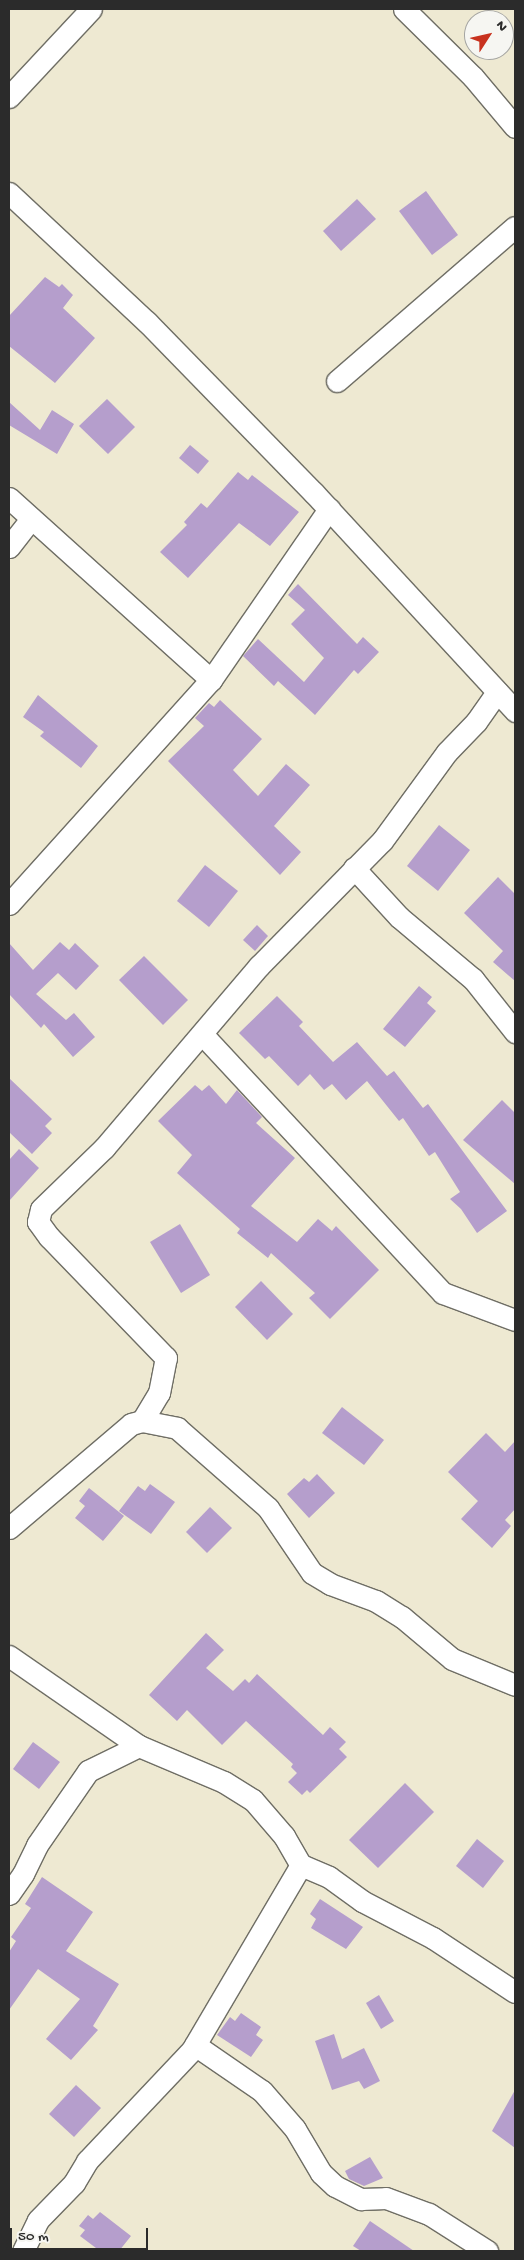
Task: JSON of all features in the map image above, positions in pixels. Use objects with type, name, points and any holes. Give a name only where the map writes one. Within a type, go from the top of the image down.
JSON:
[{"type":"street","points":[[9,97],[92,9]]},
{"type":"street","points":[[404,9],[473,77],[515,127]]},
{"type":"street","points":[[9,193],[147,322],[329,509],[515,711]]},
{"type":"street","points":[[337,381],[515,227]]},
{"type":"street","points":[[9,498],[211,680]]},
{"type":"street","points":[[9,904],[211,680],[329,509]]},
{"type":"street","points":[[9,547],[31,519]]},
{"type":"street","points":[[142,1421],[159,1393],[166,1358],[49,1237],[38,1222],[41,1209],[104,1148],[203,1036],[259,966],[382,841],[446,752],[476,722],[497,692]]},
{"type":"street","points":[[354,868],[399,917],[473,979],[515,1032]]},
{"type":"street","points":[[203,1036],[443,1293],[515,1320]]},
{"type":"street","points":[[9,1528],[131,1424],[142,1421],[177,1428],[251,1489],[268,1508],[312,1573],[330,1584],[376,1601],[402,1617],[452,1659],[515,1685]]},
{"type":"street","points":[[9,1656],[139,1746],[224,1782],[253,1800],[284,1836],[301,1865],[329,1877],[362,1900],[433,1938],[515,1992]]},
{"type":"street","points":[[9,1894],[16,1874],[88,1771],[139,1746]]},
{"type":"street","points":[[23,2251],[38,2220],[74,2183],[87,2161],[163,2084],[194,2045],[301,1865]]},
{"type":"street","points":[[194,2045],[262,2090],[296,2129],[321,2173],[335,2186],[361,2199],[386,2198],[429,2214],[487,2251]]},
{"type":"building","points":[[426,191],[458,235],[432,255],[399,211]]},
{"type":"building","points":[[357,199],[376,219],[341,251],[323,231]]},
{"type":"building","points":[[45,277],[59,287],[62,284],[73,295],[63,308],[95,338],[55,383],[9,346],[9,316]]},
{"type":"building","points":[[107,399],[135,427],[108,454],[79,426]]},
{"type":"building","points":[[9,402],[40,430],[52,410],[74,424],[57,454],[9,425]]},
{"type":"building","points":[[190,445],[209,461],[198,474],[179,458]]},
{"type":"building","points":[[238,472],[248,480],[252,475],[299,512],[270,546],[239,523],[188,578],[160,552],[187,525],[184,522],[201,503],[207,508]]},
{"type":"building","points":[[298,584],[357,644],[363,637],[379,652],[358,674],[354,670],[315,715],[278,681],[274,686],[243,656],[258,639],[304,682],[324,658],[291,624],[305,610],[288,595]]},
{"type":"building","points":[[38,695],[98,746],[81,768],[40,736],[44,732],[23,717]]},
{"type":"building","points":[[220,700],[262,739],[233,770],[258,796],[286,764],[310,785],[274,826],[301,852],[280,875],[168,761],[204,726],[195,718],[209,703],[214,707]]},
{"type":"building","points":[[439,825],[470,850],[438,891],[407,866]]},
{"type":"building","points":[[205,865],[238,891],[209,927],[177,901]]},
{"type":"building","points":[[498,877],[515,894],[515,981],[493,962],[503,951],[464,913]]},
{"type":"building","points":[[257,925],[268,936],[255,951],[243,940]]},
{"type":"building","points":[[60,942],[69,950],[75,943],[99,966],[76,990],[58,973],[36,994],[66,1020],[74,1013],[95,1037],[73,1057],[44,1024],[41,1028],[9,994],[9,943],[33,970]]},
{"type":"building","points":[[144,956],[188,1000],[163,1025],[119,980]]},
{"type":"building","points":[[419,986],[432,997],[427,1003],[436,1011],[405,1047],[383,1029]]},
{"type":"building","points":[[277,996],[303,1022],[299,1026],[333,1062],[357,1042],[387,1076],[394,1071],[423,1108],[428,1104],[507,1211],[477,1233],[461,1209],[450,1199],[460,1192],[435,1152],[429,1156],[403,1118],[399,1121],[367,1081],[346,1100],[332,1084],[324,1090],[310,1074],[298,1086],[269,1056],[265,1059],[239,1033]]},
{"type":"building","points":[[9,1078],[52,1119],[45,1126],[52,1133],[32,1154],[9,1132]]},
{"type":"building","points":[[195,1085],[202,1091],[209,1085],[226,1104],[237,1090],[262,1117],[256,1123],[295,1158],[251,1206],[297,1242],[318,1219],[332,1231],[336,1226],[379,1270],[330,1319],[309,1298],[315,1293],[271,1253],[268,1258],[237,1233],[240,1229],[177,1173],[192,1155],[158,1121]]},
{"type":"building","points":[[502,1100],[515,1113],[515,1184],[463,1140]]},
{"type":"building","points":[[19,1149],[39,1168],[9,1201],[9,1160]]},
{"type":"building","points":[[180,1224],[210,1275],[181,1293],[150,1242]]},
{"type":"building","points":[[261,1281],[293,1314],[267,1340],[235,1307]]},
{"type":"building","points":[[342,1407],[384,1440],[364,1465],[322,1433]]},
{"type":"building","points":[[486,1433],[505,1452],[515,1441],[515,1509],[505,1520],[511,1526],[492,1548],[461,1519],[478,1501],[448,1472]]},
{"type":"building","points":[[317,1474],[335,1493],[309,1518],[287,1494],[304,1478],[309,1482]]},
{"type":"building","points":[[150,1484],[175,1502],[151,1534],[119,1511],[138,1486],[145,1491]]},
{"type":"building","points":[[89,1488],[124,1516],[103,1541],[75,1518],[85,1506],[79,1501]]},
{"type":"building","points":[[210,1507],[232,1528],[207,1553],[186,1532]]},
{"type":"building","points":[[206,1633],[224,1650],[206,1668],[233,1691],[245,1679],[249,1683],[257,1674],[323,1735],[330,1727],[346,1742],[339,1749],[347,1757],[310,1793],[307,1790],[302,1795],[288,1782],[297,1773],[291,1767],[293,1764],[246,1721],[222,1745],[187,1710],[177,1721],[149,1695]]},
{"type":"building","points":[[33,1742],[60,1762],[39,1789],[13,1769]]},
{"type":"building","points":[[405,1783],[434,1812],[378,1868],[349,1840]]},
{"type":"building","points":[[477,1839],[504,1861],[483,1888],[456,1866]]},
{"type":"building","points":[[42,1877],[93,1912],[66,1951],[119,1984],[93,2026],[98,2030],[71,2060],[46,2039],[80,1999],[38,1969],[9,2010],[9,1952],[16,1941],[11,1937],[31,1908],[25,1904]]},
{"type":"building","points":[[320,1899],[363,1927],[346,1949],[311,1928],[316,1919],[310,1914]]},
{"type":"building","points":[[379,1995],[394,2021],[381,2029],[366,2003]]},
{"type":"building","points":[[241,2013],[261,2027],[256,2035],[263,2040],[251,2057],[217,2035],[230,2017],[235,2021]]},
{"type":"building","points":[[334,2034],[342,2059],[364,2048],[380,2081],[364,2089],[359,2081],[332,2090],[315,2041]]},
{"type":"building","points":[[76,2085],[101,2108],[74,2137],[49,2114]]},
{"type":"building","points":[[515,2090],[515,2148],[492,2131]]},
{"type":"building","points":[[370,2157],[383,2178],[364,2186],[349,2179],[345,2171]]},
{"type":"building","points":[[100,2212],[131,2236],[119,2251],[100,2251],[80,2236],[85,2230],[79,2226],[88,2215],[93,2219]]},
{"type":"building","points":[[370,2221],[414,2251],[361,2251],[353,2246]]}]
